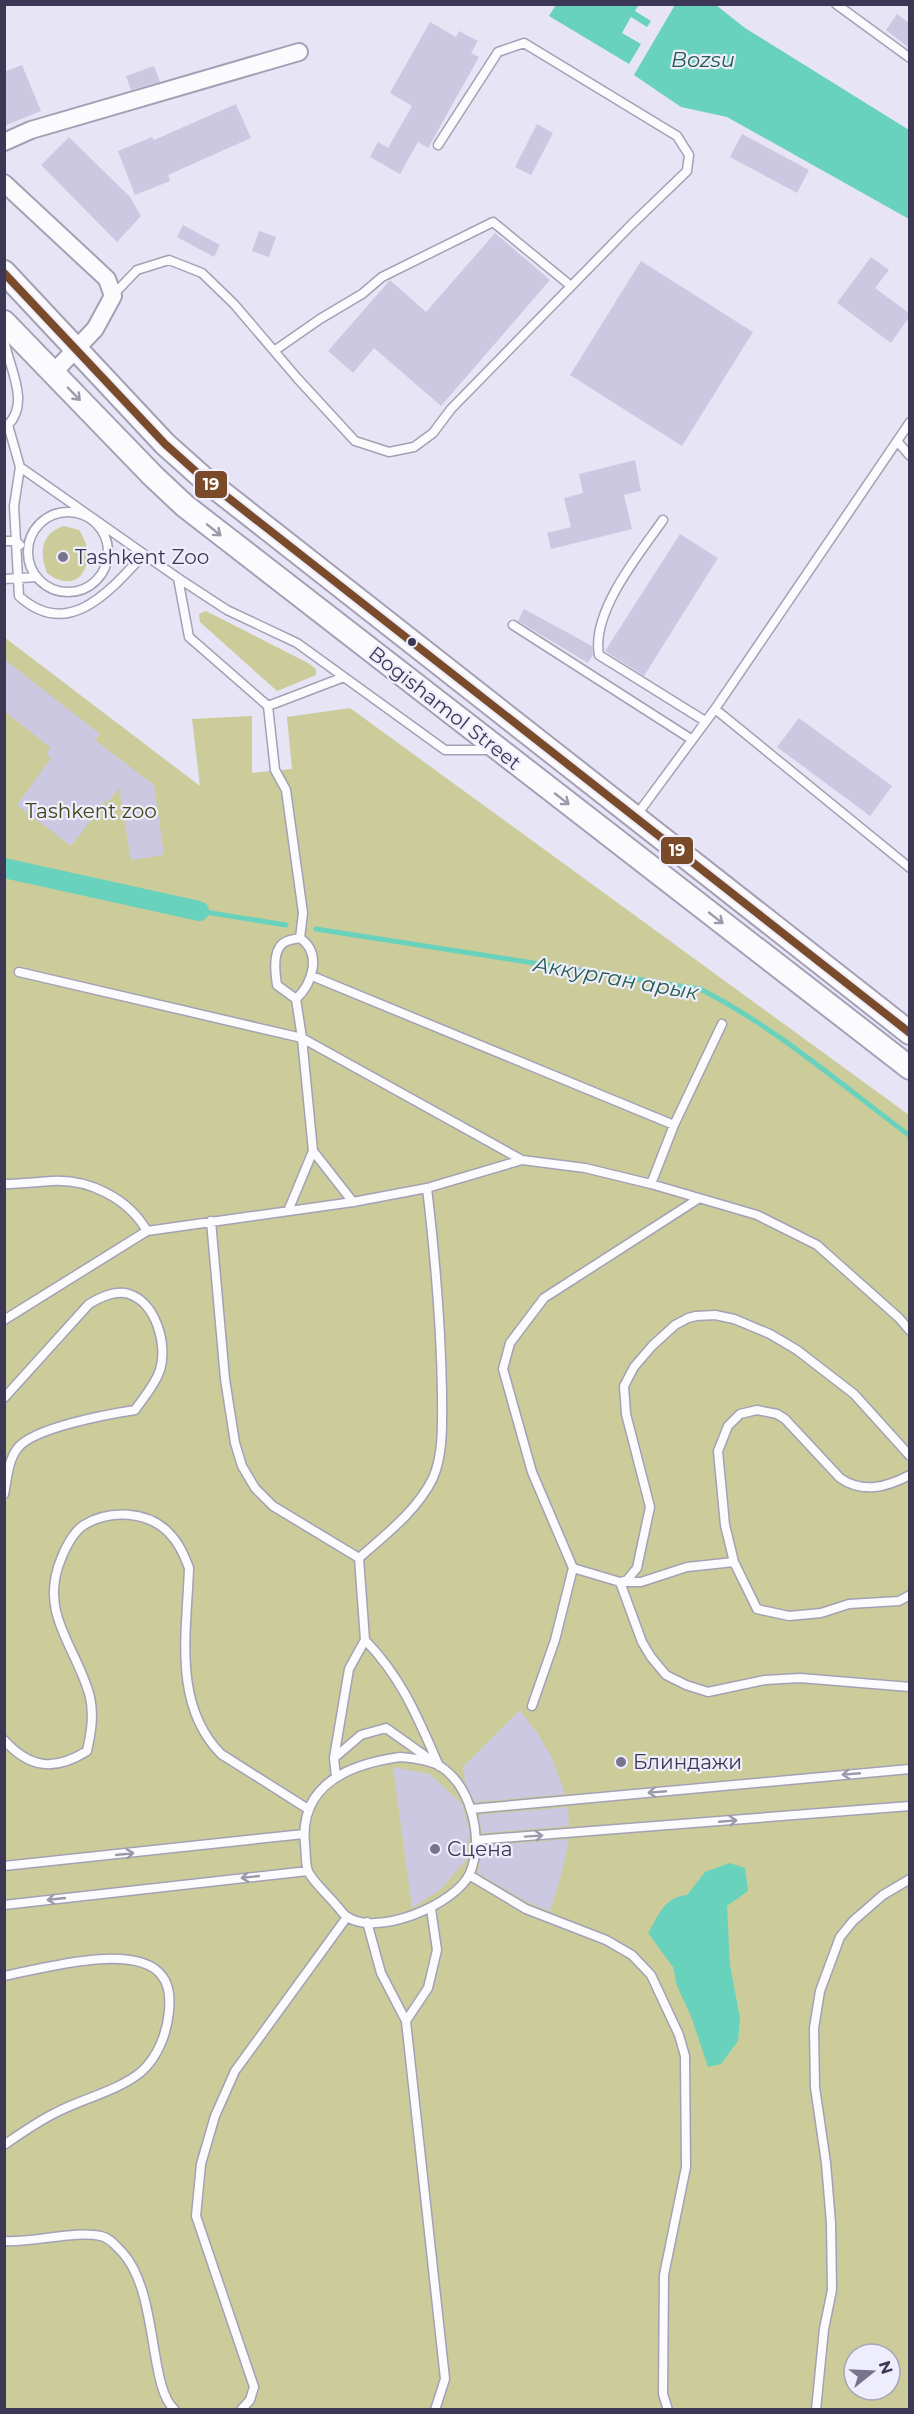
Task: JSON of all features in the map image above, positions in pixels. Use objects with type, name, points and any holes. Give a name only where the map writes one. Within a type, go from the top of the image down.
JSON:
[{"type":"main road","name":"Bogishamol Street","points":[[4,272],[165,444],[203,478],[909,1033]]},
{"type":"main road","name":"Bogishamol Street","points":[[4,322],[185,506],[909,1068]]},
{"type":"main road","points":[[869,1036],[870,1020],[877,1015],[885,1015]]},
{"type":"street","points":[[4,142],[31,130],[299,52]]},
{"type":"street","points":[[4,183],[107,279],[113,296],[95,329],[53,372]]},
{"type":"lane","points":[[836,4],[909,58]]},
{"type":"lane","points":[[113,296],[137,270],[169,260],[202,273],[234,304],[355,441],[389,452],[414,447],[433,433],[451,409],[687,171],[689,156],[677,136],[524,42],[498,52],[438,145]]},
{"type":"lane","points":[[274,351],[320,319],[362,294],[382,277],[493,222],[571,286]]},
{"type":"lane","points":[[4,339],[18,390],[15,418],[6,426],[20,467],[14,506],[20,596],[31,606],[44,613],[58,615],[78,612],[125,575],[144,555]]},
{"type":"lane","points":[[634,818],[715,709],[909,422]]},
{"type":"lane","points":[[897,441],[909,456]]},
{"type":"lane","points":[[20,467],[144,555],[227,610],[297,643],[445,750],[499,750]]},
{"type":"lane","points":[[67,511],[80,513],[92,519],[106,538],[108,551],[104,569],[93,583],[82,590],[58,591],[46,585],[37,577],[28,554],[29,541],[34,530],[49,517],[67,511]]},
{"type":"lane","points":[[663,520],[621,579],[600,627],[599,656],[705,721]]},
{"type":"lane","points":[[4,541],[16,541],[28,554]]},
{"type":"lane","points":[[4,579],[37,577]]},
{"type":"lane","points":[[178,578],[189,637],[268,706],[275,770],[286,790],[303,913],[300,938]]},
{"type":"lane","points":[[513,626],[691,739]]},
{"type":"lane","points":[[268,706],[344,677]]},
{"type":"lane","points":[[715,709],[909,868]]},
{"type":"lane","points":[[288,1211],[313,1151],[296,999],[278,985],[275,974],[278,949],[284,942],[300,938],[308,943],[312,954],[312,976],[306,989],[296,999]]},
{"type":"lane","points":[[20,972],[302,1038],[522,1160],[585,1168],[651,1184],[757,1215],[817,1245],[899,1318],[909,1330]]},
{"type":"lane","points":[[312,976],[674,1125]]},
{"type":"lane","points":[[651,1184],[674,1125],[722,1024]]},
{"type":"lane","points":[[313,1151],[352,1202]]},
{"type":"lane","points":[[4,1320],[147,1231],[352,1202],[427,1188],[522,1160]]},
{"type":"lane","points":[[4,1184],[53,1181],[97,1189],[127,1205],[147,1231]]},
{"type":"lane","points":[[359,1558],[416,1504],[436,1470],[442,1414],[441,1358],[434,1251],[427,1188]]},
{"type":"lane","points":[[532,1706],[555,1640],[573,1568],[532,1472],[522,1438],[503,1369],[510,1343],[544,1298],[698,1199]]},
{"type":"lane","points":[[211,1221],[225,1378],[233,1432],[242,1466],[252,1483],[273,1506],[359,1558]]},
{"type":"lane","points":[[4,1398],[89,1304],[103,1296],[118,1293],[130,1294],[147,1306],[159,1333],[163,1352],[160,1370],[135,1410],[87,1418],[25,1441],[16,1449],[11,1461],[4,1494]]},
{"type":"lane","points":[[620,1582],[627,1580],[637,1568],[650,1507],[626,1414],[624,1386],[634,1366],[652,1346],[675,1325],[688,1318],[704,1315],[725,1316],[770,1334],[797,1350],[854,1394],[909,1456]]},
{"type":"lane","points":[[909,1474],[892,1484],[877,1488],[850,1485],[840,1478],[811,1445],[777,1414],[757,1410],[740,1414],[728,1426],[717,1451],[724,1526],[734,1562],[757,1610],[789,1616],[821,1613],[849,1604],[899,1601],[909,1594]]},
{"type":"lane","points":[[4,1740],[14,1751],[31,1762],[49,1764],[70,1762],[87,1752],[93,1723],[90,1697],[58,1621],[53,1600],[54,1580],[62,1556],[83,1526],[103,1518],[126,1514],[145,1517],[170,1533],[184,1554],[189,1568],[185,1673],[191,1702],[209,1742],[221,1754],[308,1809]]},
{"type":"lane","points":[[336,1777],[334,1758],[349,1669],[365,1640],[359,1558]]},
{"type":"lane","points":[[573,1568],[620,1582],[641,1582],[687,1567],[734,1562]]},
{"type":"lane","points":[[620,1582],[642,1642],[651,1658],[666,1676],[686,1685],[708,1692],[765,1680],[800,1678],[909,1687]]},
{"type":"lane","points":[[365,1640],[385,1660],[408,1695],[439,1766]]},
{"type":"lane","points":[[334,1758],[361,1735],[386,1728],[439,1766],[452,1778],[471,1809],[476,1840],[469,1875],[447,1898],[431,1909],[410,1917],[367,1922],[347,1917],[308,1871],[304,1834],[308,1809],[319,1791],[336,1777],[375,1762],[400,1757],[439,1766]]},
{"type":"lane","points":[[471,1809],[909,1769]]},
{"type":"lane","points":[[476,1840],[909,1806]]},
{"type":"lane","points":[[4,1866],[304,1834]]},
{"type":"lane","points":[[4,1905],[308,1871]]},
{"type":"lane","points":[[469,1875],[526,1909],[606,1940],[632,1955],[651,1975],[680,2035],[685,2056],[686,2167],[664,2275],[663,2394],[668,2409]]},
{"type":"lane","points":[[816,2409],[824,2329],[832,2290],[828,2183],[815,2087],[814,2028],[820,1991],[840,1937],[853,1921],[882,1894],[909,1879]]},
{"type":"lane","points":[[406,2021],[428,1988],[437,1950],[431,1909]]},
{"type":"lane","points":[[241,2409],[250,2400],[254,2387],[196,2216],[201,2164],[215,2116],[235,2071],[347,1917]]},
{"type":"lane","points":[[367,1922],[381,1973],[406,2021],[446,2379],[435,2409]]},
{"type":"lane","points":[[4,1976],[86,1960],[137,1961],[150,1965],[162,1975],[168,1986],[169,2002],[168,2018],[160,2046],[142,2071],[129,2080],[54,2114],[4,2145]]},
{"type":"lane","points":[[4,2241],[100,2236],[116,2246],[128,2259],[144,2291],[164,2395],[175,2409]]},
{"type":"green space","points":[[64,526],[79,530],[85,541],[87,552],[87,563],[83,572],[77,578],[69,581],[59,580],[47,573],[43,558],[46,538],[56,529]]},
{"type":"green space","points":[[206,611],[308,663],[316,669],[316,675],[277,691],[200,622],[199,614]]},
{"type":"green space","name":"Tashkent zoo","points":[[4,637],[200,786],[192,719],[252,716],[252,773],[292,769],[287,717],[350,708],[909,1115],[909,2409],[5,2409]]},
{"type":"water","name":"Bozsu","points":[[639,4],[635,11],[651,21],[647,27],[631,17],[622,33],[641,44],[629,64],[549,16],[556,5]]},
{"type":"water","name":"Bozsu","points":[[675,5],[716,5],[745,28],[909,130],[909,219],[727,117],[681,107],[634,75]]},
{"type":"water","points":[[730,1863],[745,1868],[748,1891],[727,1906],[730,1965],[740,2018],[738,2041],[721,2064],[708,2067],[691,2016],[677,1986],[673,1967],[648,1933],[667,1903],[679,1896],[687,1895],[705,1872]]},
{"type":"building","points":[[897,14],[909,23],[909,48],[886,30]]},
{"type":"building","points":[[430,22],[456,37],[459,31],[478,41],[471,53],[479,57],[428,148],[418,142],[400,174],[370,157],[378,142],[388,148],[412,106],[390,93]]},
{"type":"building","points":[[22,65],[41,111],[4,126],[4,72]]},
{"type":"building","points":[[154,66],[160,82],[131,90],[126,76]]},
{"type":"building","points":[[236,104],[251,138],[168,175],[170,181],[135,195],[118,151],[152,137],[154,140]]},
{"type":"building","points":[[537,124],[553,133],[531,175],[515,167]]},
{"type":"building","points":[[742,134],[809,170],[797,193],[730,157]]},
{"type":"building","points":[[69,137],[130,197],[141,216],[117,242],[41,165]]},
{"type":"building","points":[[183,225],[220,245],[214,257],[177,237]]},
{"type":"building","points":[[259,231],[276,237],[269,257],[252,251]]},
{"type":"building","points":[[495,233],[550,280],[441,406],[374,348],[353,373],[328,351],[390,280],[426,312]]},
{"type":"building","points":[[871,257],[889,270],[875,288],[909,313],[909,317],[891,343],[837,303]]},
{"type":"building","points":[[641,261],[753,332],[682,446],[570,375]]},
{"type":"building","points":[[635,460],[641,491],[624,495],[632,529],[551,549],[547,533],[571,527],[564,498],[583,493],[579,474]]},
{"type":"building","points":[[680,534],[718,558],[644,676],[605,651]]},
{"type":"building","points":[[524,609],[592,646],[593,655],[588,663],[518,621]]},
{"type":"building","points":[[4,659],[100,734],[95,740],[154,785],[164,855],[131,860],[119,788],[108,802],[106,800],[71,846],[17,805],[51,758],[46,754],[51,748],[4,711]]},
{"type":"building","points":[[799,718],[892,786],[870,816],[777,747]]},
{"type":"building","points":[[520,1710],[551,1756],[565,1794],[475,1802],[465,1783],[463,1767]]},
{"type":"building","name":"Сцена","points":[[393,1767],[430,1774],[462,1804],[469,1830],[467,1859],[440,1890],[412,1908]]},
{"type":"building","points":[[568,1807],[569,1826],[482,1833],[479,1815]]},
{"type":"building","points":[[569,1839],[550,1911],[529,1903],[478,1873],[482,1846]]},
{"type":"waterway","points":[[4,868],[199,911]]},
{"type":"waterway","name":"Аккурган арык","points":[[199,911],[286,925]]},
{"type":"waterway","name":"Аккурган арык","points":[[316,929],[700,989],[728,1004],[781,1039],[910,1136]]},
{"type":"transit line","name":"19","points":[[4,273],[165,444],[203,478],[910,1033]]},
{"type":"place","name":"Tashkent Zoo","points":[[63,557]]},
{"type":"place","name":"Блиндажи","points":[[621,1762]]},
{"type":"place","name":"Сцена","points":[[435,1849]]}]
